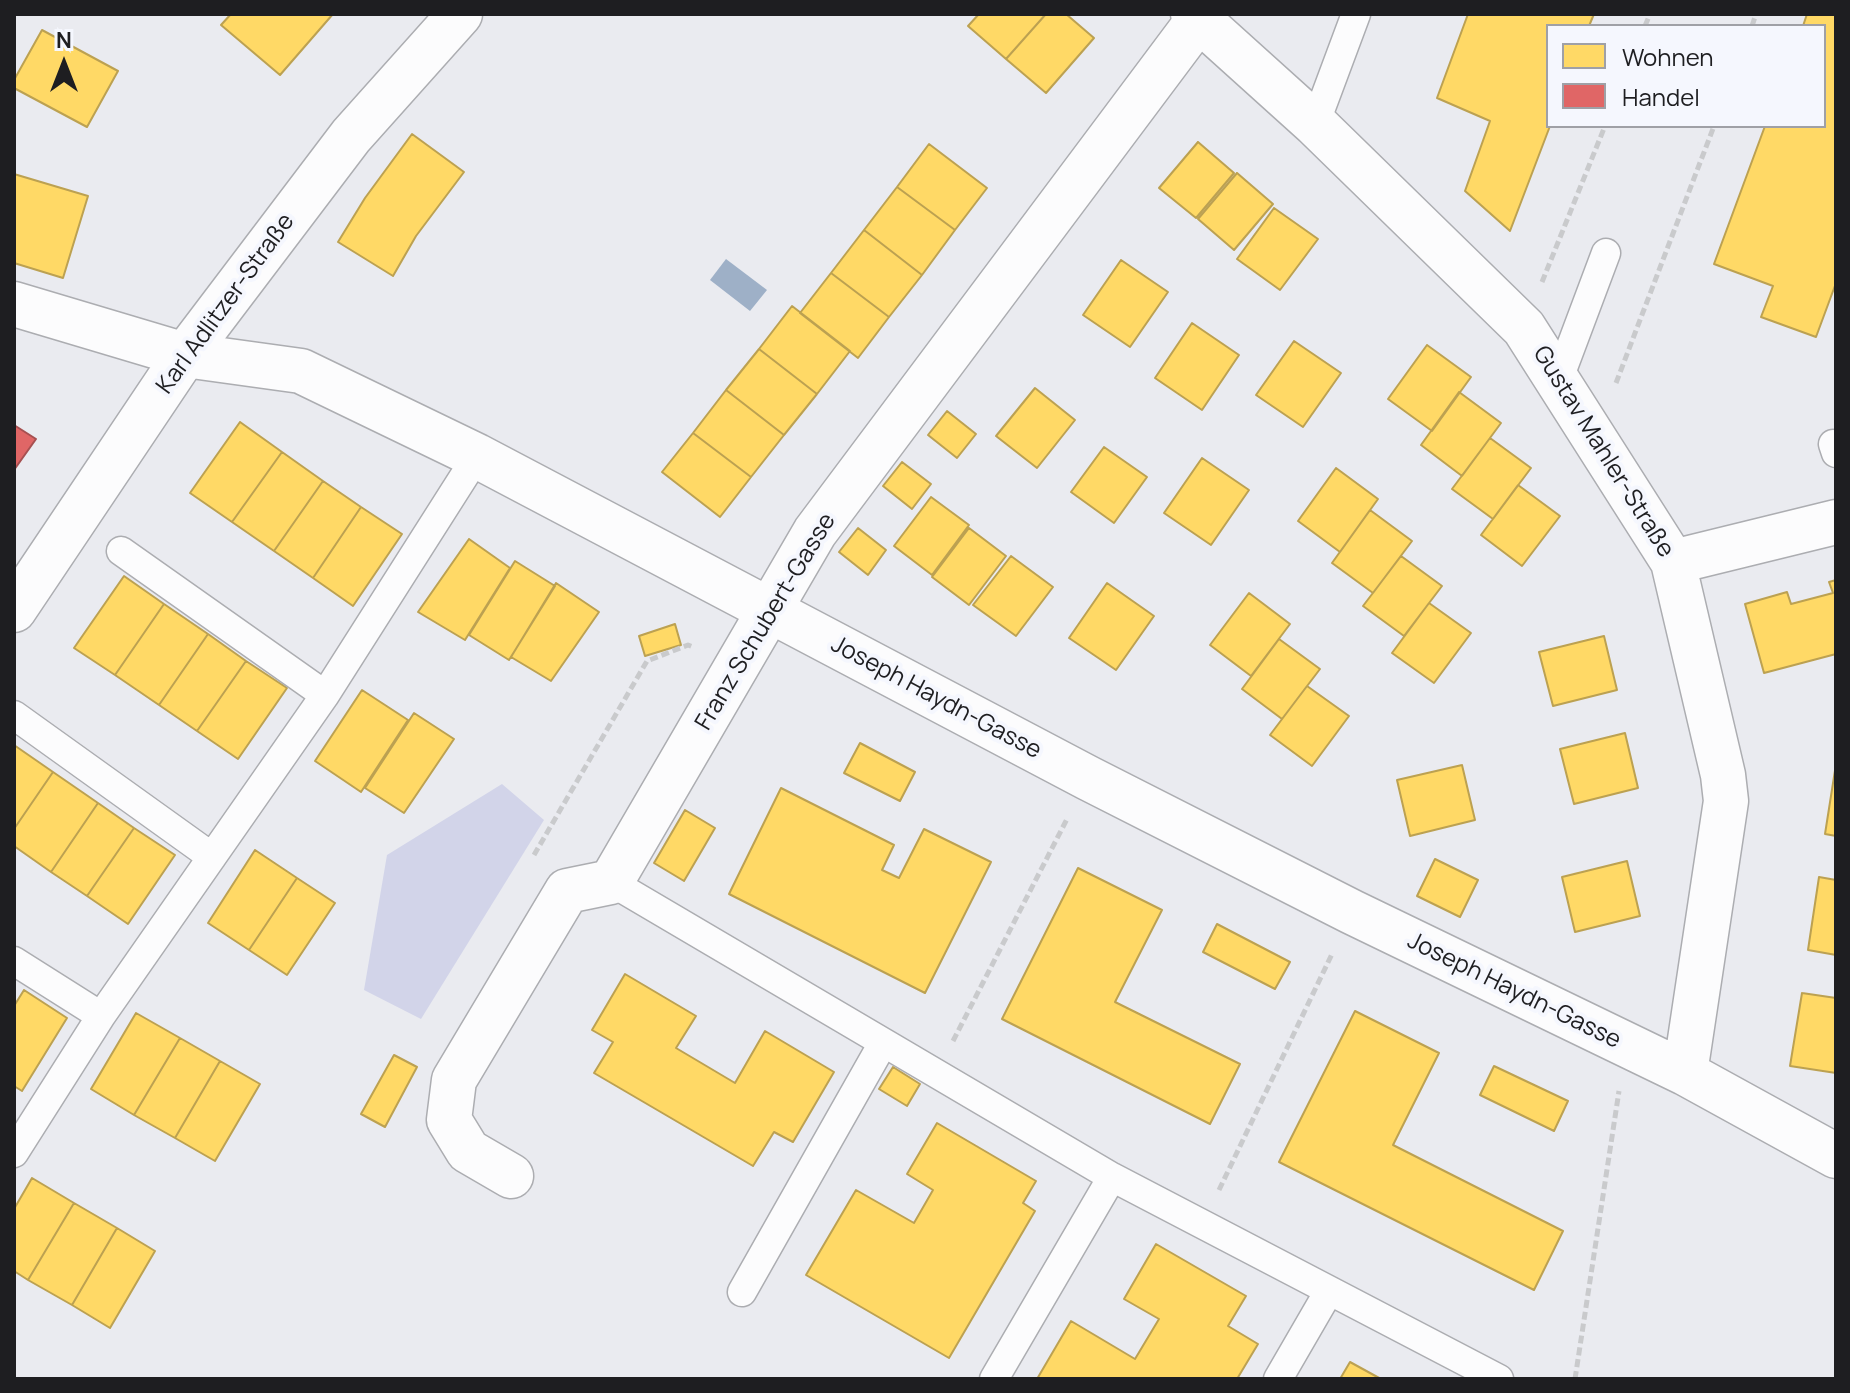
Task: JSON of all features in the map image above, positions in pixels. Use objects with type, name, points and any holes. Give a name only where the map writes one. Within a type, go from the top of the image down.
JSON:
[{"type":"street","name":"Karl Adlitzer-Straße","points":[[14,610],[185,355],[351,136],[460,14]]},
{"type":"street","name":"Gustav Mahler-Straße","points":[[1196,16],[1315,124],[1524,328],[1673,562],[1726,801],[1685,1073]]},
{"type":"street","name":"Franz Schubert-Gasse","points":[[611,882],[815,532],[1196,16]]},
{"type":"street","name":"Joseph Haydn-Gasse","points":[[14,304],[185,355],[301,371],[477,456],[1088,778],[1352,912],[1685,1073],[1836,1156]]},
{"type":"street","points":[[1673,562],[1836,522]]},
{"type":"street","points":[[511,1176],[468,1151],[449,1120],[454,1080],[567,891],[611,882]]},
{"type":"lane","points":[[1315,124],[1356,14]]},
{"type":"lane","points":[[1558,381],[1606,253]]},
{"type":"lane","points":[[14,1153],[101,1016],[325,695],[477,456]]},
{"type":"lane","points":[[121,551],[325,695]]},
{"type":"lane","points":[[14,715],[212,857]]},
{"type":"lane","points":[[611,882],[1112,1177],[1499,1379]]},
{"type":"lane","points":[[14,961],[101,1016]]},
{"type":"lane","points":[[742,1292],[883,1043]]},
{"type":"lane","points":[[994,1379],[1112,1177]]},
{"type":"lane","points":[[1278,1379],[1329,1291]]},
{"type":"path","points":[[1524,328],[1604,128]]},
{"type":"path","points":[[1595,439],[1713,128]]},
{"type":"path","points":[[531,860],[647,661],[688,645],[735,673]]},
{"type":"path","points":[[936,1074],[1088,778]]},
{"type":"path","points":[[1203,1223],[1352,912]]},
{"type":"path","points":[[1575,1379],[1626,1046]]},
{"type":"shaded area","points":[[726,259],[767,290],[750,311],[710,280]]},
{"type":"shaded area","points":[[502,784],[544,820],[421,1019],[364,990],[387,855]]},
{"type":"building: Wohnen","points":[[231,14],[333,14],[280,75],[221,25]]},
{"type":"building: Wohnen","points":[[979,14],[1046,14],[1006,59],[968,26]]},
{"type":"building: Wohnen","points":[[1046,14],[1066,14],[1094,38],[1046,93],[1006,59]]},
{"type":"building: Wohnen","points":[[1468,14],[1594,14],[1590,24],[1546,24],[1546,128],[1549,128],[1510,231],[1465,191],[1490,121],[1437,98]]},
{"type":"building: Wohnen","points":[[1807,14],[1836,14],[1836,283],[1816,337],[1761,317],[1773,286],[1714,264],[1764,128],[1826,128],[1826,24],[1804,24]]},
{"type":"building: Wohnen","points":[[42,30],[118,71],[87,127],[14,88],[14,80]]},
{"type":"building: Wohnen","points":[[412,134],[464,172],[416,236],[393,276],[338,242],[365,198]]},
{"type":"building: Wohnen","points":[[1198,142],[1234,173],[1196,218],[1159,188]]},
{"type":"building: Wohnen","points":[[929,144],[987,188],[955,230],[897,187]]},
{"type":"building: Wohnen","points":[[1237,173],[1273,204],[1234,250],[1198,219]]},
{"type":"building: Wohnen","points":[[14,174],[88,196],[63,278],[14,263]]},
{"type":"building: Wohnen","points":[[897,187],[955,230],[922,275],[864,230]]},
{"type":"building: Wohnen","points":[[1274,208],[1318,239],[1280,290],[1237,259]]},
{"type":"building: Wohnen","points":[[864,230],[922,275],[889,317],[831,273]]},
{"type":"building: Wohnen","points":[[1121,260],[1168,292],[1130,347],[1083,315]]},
{"type":"building: Wohnen","points":[[831,273],[889,317],[858,358],[800,313]]},
{"type":"building: Wohnen","points":[[792,306],[850,351],[817,394],[759,349]]},
{"type":"building: Wohnen","points":[[1192,323],[1239,355],[1202,410],[1155,378]]},
{"type":"building: Wohnen","points":[[1294,341],[1341,373],[1303,427],[1256,395]]},
{"type":"building: Wohnen","points":[[1427,345],[1471,377],[1432,431],[1388,399]]},
{"type":"building: Wohnen","points":[[759,349],[817,394],[784,435],[726,390]]},
{"type":"building: Wohnen","points":[[1035,388],[1075,420],[1037,468],[996,436]]},
{"type":"building: Wohnen","points":[[726,390],[784,435],[751,477],[693,433]]},
{"type":"building: Wohnen","points":[[1459,392],[1501,423],[1462,476],[1421,445]]},
{"type":"building: Wohnen","points":[[947,411],[976,434],[957,458],[928,435]]},
{"type":"building: Wohnen","points":[[240,422],[282,452],[232,522],[190,493]]},
{"type":"building: Wohnen","points":[[693,433],[751,477],[720,517],[662,472]]},
{"type":"building: Wohnen","points":[[1490,438],[1531,468],[1493,519],[1452,489]]},
{"type":"building: Wohnen","points":[[1104,447],[1147,477],[1114,523],[1071,492]]},
{"type":"building: Wohnen","points":[[282,452],[323,481],[274,551],[232,522]]},
{"type":"building: Wohnen","points":[[1202,458],[1249,490],[1211,545],[1164,513]]},
{"type":"building: Wohnen","points":[[902,462],[931,484],[912,509],[883,486]]},
{"type":"building: Wohnen","points":[[1336,468],[1378,499],[1340,552],[1298,521]]},
{"type":"building: Wohnen","points":[[323,481],[361,507],[313,578],[274,551]]},
{"type":"building: Wohnen","points":[[1518,485],[1560,516],[1522,566],[1481,535]]},
{"type":"building: Wohnen","points":[[931,497],[969,525],[932,575],[894,546]]},
{"type":"building: Wohnen","points":[[361,507],[402,534],[353,606],[313,578]]},
{"type":"building: Wohnen","points":[[1370,510],[1412,541],[1373,593],[1332,563]]},
{"type":"building: Wohnen","points":[[858,528],[886,550],[868,575],[839,552]]},
{"type":"building: Wohnen","points":[[969,528],[1006,556],[969,605],[932,577]]},
{"type":"building: Wohnen","points":[[469,539],[510,568],[465,640],[418,612]]},
{"type":"building: Wohnen","points":[[1011,556],[1053,587],[1016,636],[973,605]]},
{"type":"building: Wohnen","points":[[1401,556],[1442,586],[1404,636],[1363,606]]},
{"type":"building: Wohnen","points":[[515,561],[555,586],[509,660],[469,635]]},
{"type":"building: Wohnen","points":[[124,576],[164,604],[115,675],[74,648]]},
{"type":"building: Wohnen","points":[[1836,580],[1836,654],[1764,673],[1745,604],[1787,592],[1791,604],[1833,593],[1829,582]]},
{"type":"building: Wohnen","points":[[556,583],[599,612],[551,681],[511,657]]},
{"type":"building: Wohnen","points":[[1107,583],[1154,616],[1116,670],[1069,638]]},
{"type":"building: Wohnen","points":[[1249,593],[1290,624],[1251,676],[1210,645]]},
{"type":"building: Wohnen","points":[[1429,603],[1471,633],[1434,683],[1392,653]]},
{"type":"building: Wohnen","points":[[164,604],[208,634],[159,705],[115,675]]},
{"type":"building: Wohnen","points":[[675,624],[681,645],[645,656],[639,636]]},
{"type":"building: Wohnen","points":[[208,634],[246,661],[197,731],[159,705]]},
{"type":"building: Wohnen","points":[[1604,636],[1617,690],[1553,706],[1539,652]]},
{"type":"building: Wohnen","points":[[1279,639],[1320,669],[1282,719],[1242,689]]},
{"type":"building: Wohnen","points":[[246,661],[287,688],[238,759],[197,731]]},
{"type":"building: Wohnen","points":[[1307,686],[1349,716],[1312,766],[1270,735]]},
{"type":"building: Wohnen","points":[[362,690],[408,720],[361,792],[315,761]]},
{"type":"building: Wohnen","points":[[414,713],[454,739],[404,813],[365,788]]},
{"type":"building: Wohnen","points":[[1625,733],[1638,788],[1574,804],[1560,749]]},
{"type":"building: Wohnen","points":[[860,743],[915,772],[900,801],[844,773]]},
{"type":"building: Wohnen","points":[[14,745],[53,772],[14,829]]},
{"type":"building: Wohnen","points":[[1836,764],[1836,836],[1825,834]]},
{"type":"building: Wohnen","points":[[1462,765],[1475,820],[1410,836],[1397,780]]},
{"type":"building: Wohnen","points":[[53,772],[98,803],[51,872],[14,846],[14,829]]},
{"type":"building: Wohnen","points":[[781,788],[894,845],[882,870],[899,878],[924,829],[991,862],[925,993],[729,894]]},
{"type":"building: Wohnen","points":[[98,803],[134,828],[87,896],[51,872]]},
{"type":"building: Wohnen","points":[[685,810],[715,828],[684,881],[654,863]]},
{"type":"building: Wohnen","points":[[134,828],[175,855],[128,924],[87,896]]},
{"type":"building: Wohnen","points":[[255,850],[297,878],[249,950],[208,923]]},
{"type":"building: Wohnen","points":[[1435,859],[1478,880],[1460,917],[1417,896]]},
{"type":"building: Wohnen","points":[[1627,861],[1640,916],[1575,932],[1562,877]]},
{"type":"building: Wohnen","points":[[1078,868],[1162,910],[1115,1002],[1240,1064],[1210,1124],[1002,1019]]},
{"type":"building: Wohnen","points":[[1819,877],[1836,880],[1836,955],[1808,950]]},
{"type":"building: Wohnen","points":[[297,878],[335,903],[287,975],[249,950]]},
{"type":"building: Wohnen","points":[[1217,924],[1290,962],[1275,989],[1203,952]]},
{"type":"building: Wohnen","points":[[625,974],[696,1016],[676,1048],[735,1083],[765,1031],[834,1072],[793,1142],[774,1132],[753,1166],[594,1073],[613,1042],[592,1030]]},
{"type":"building: Wohnen","points":[[24,990],[67,1018],[22,1091],[14,1086],[14,1006]]},
{"type":"building: Wohnen","points":[[1802,993],[1836,998],[1836,1073],[1790,1066]]},
{"type":"building: Wohnen","points":[[1355,1011],[1439,1053],[1393,1145],[1563,1231],[1534,1290],[1279,1162]]},
{"type":"building: Wohnen","points":[[136,1013],[180,1038],[134,1115],[91,1089]]},
{"type":"building: Wohnen","points":[[180,1038],[220,1061],[175,1138],[134,1115]]},
{"type":"building: Wohnen","points":[[394,1055],[417,1067],[385,1127],[361,1114]]},
{"type":"building: Wohnen","points":[[220,1061],[260,1084],[215,1161],[175,1138]]},
{"type":"building: Wohnen","points":[[1494,1066],[1568,1101],[1554,1131],[1480,1095]]},
{"type":"building: Wohnen","points":[[893,1067],[920,1084],[907,1106],[879,1089]]},
{"type":"building: Wohnen","points":[[937,1123],[1036,1181],[1023,1203],[1035,1211],[949,1358],[806,1275],[856,1190],[914,1223],[933,1190],[907,1174]]},
{"type":"building: Wohnen","points":[[32,1178],[74,1203],[28,1280],[14,1271],[14,1209]]},
{"type":"building: Wohnen","points":[[74,1203],[117,1228],[72,1305],[28,1280]]},
{"type":"building: Wohnen","points":[[117,1228],[155,1251],[110,1328],[72,1305]]},
{"type":"building: Wohnen","points":[[1156,1244],[1246,1296],[1228,1326],[1258,1344],[1237,1379],[1037,1379],[1071,1321],[1135,1359],[1159,1319],[1124,1299]]},
{"type":"building: Wohnen","points":[[1350,1362],[1381,1379],[1340,1379]]},
{"type":"building: Handel","points":[[14,425],[36,439],[14,470]]}]
